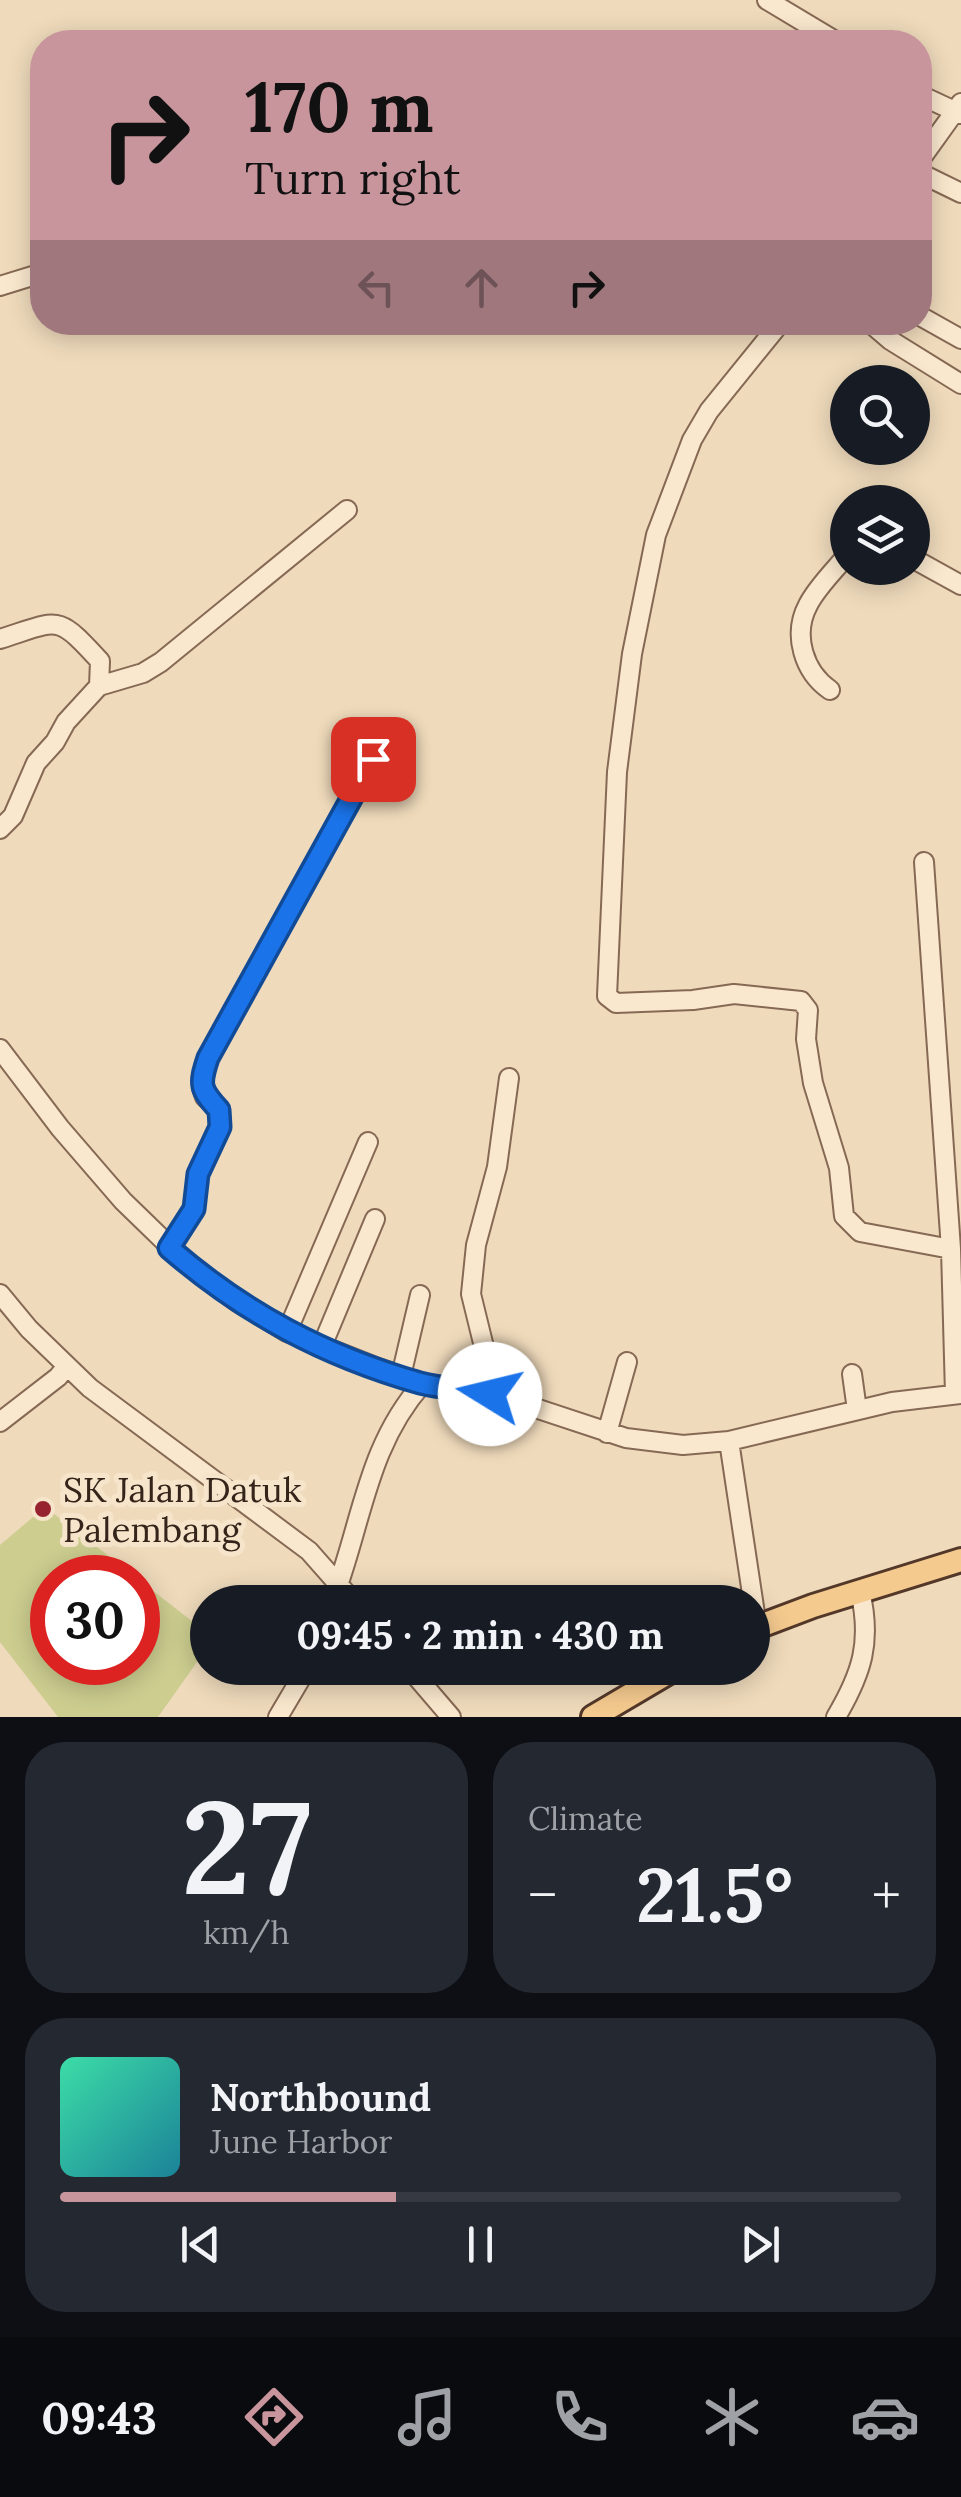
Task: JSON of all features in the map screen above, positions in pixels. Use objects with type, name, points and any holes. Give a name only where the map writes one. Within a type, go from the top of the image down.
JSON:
[{"type":"main road","points":[[770,1623],[961,1560]]},
{"type":"main road","points":[[593,1717],[647,1685]]},
{"type":"street","points":[[767,0],[817,30]]},
{"type":"street","points":[[932,99],[959,109],[932,144]]},
{"type":"street","points":[[932,179],[961,193]]},
{"type":"street","points":[[0,293],[30,279]]},
{"type":"street","points":[[932,323],[961,339]]},
{"type":"street","points":[[770,335],[709,411],[692,440],[656,535],[632,654],[617,772],[607,996],[616,1003],[734,994],[802,1001],[808,1016],[806,1039],[813,1084],[839,1168],[844,1216],[860,1232],[950,1249]]},
{"type":"street","points":[[884,335],[961,384]]},
{"type":"street","points":[[0,828],[13,816],[36,763],[98,686],[143,673],[161,662],[347,510]]},
{"type":"street","points":[[930,568],[961,585]]},
{"type":"street","points":[[830,576],[808,604],[802,628],[809,671],[830,690]]},
{"type":"street","points":[[0,639],[50,624],[70,627],[100,661],[98,686]]},
{"type":"street","points":[[169,1248],[194,1209],[198,1174],[220,1127],[219,1110],[202,1088],[208,1058],[373,759]]},
{"type":"street","points":[[0,1049],[60,1128],[169,1248],[214,1286],[287,1332],[422,1383],[490,1394],[608,1433],[683,1445],[729,1441],[858,1410],[958,1394],[924,862]]},
{"type":"street","points":[[490,1394],[496,1368],[484,1347],[471,1294],[476,1245],[498,1168],[509,1078]]},
{"type":"street","points":[[287,1332],[368,1142]]},
{"type":"street","points":[[322,1346],[375,1220]]},
{"type":"street","points":[[0,1294],[67,1366],[107,1402],[309,1551],[330,1585]]},
{"type":"street","points":[[400,1376],[420,1294]]},
{"type":"street","points":[[608,1433],[627,1362]]},
{"type":"street","points":[[0,1422],[67,1366]]},
{"type":"street","points":[[852,1374],[858,1410]]},
{"type":"street","points":[[339,1585],[379,1448],[401,1408],[422,1383]]},
{"type":"street","points":[[729,1441],[749,1585]]},
{"type":"street","points":[[836,1717],[860,1668],[866,1642],[866,1616],[860,1591]]},
{"type":"street","points":[[278,1717],[297,1685]]},
{"type":"street","points":[[423,1685],[450,1717]]},
{"type":"green space","points":[[45,1507],[107,1555],[30,1555],[30,1681],[0,1642],[0,1545]]},
{"type":"green space","points":[[160,1596],[190,1620],[190,1672],[158,1717],[58,1717],[33,1685],[160,1685]]},
{"type":"place","name":"SK Jalan Datuk Palembang","points":[[43,1509]]},
{"type":"route","points":[[373,759],[208,1058],[202,1088],[219,1110],[220,1127],[198,1174],[190,1219],[169,1248],[214,1286],[287,1332],[422,1383],[490,1394]]}]
